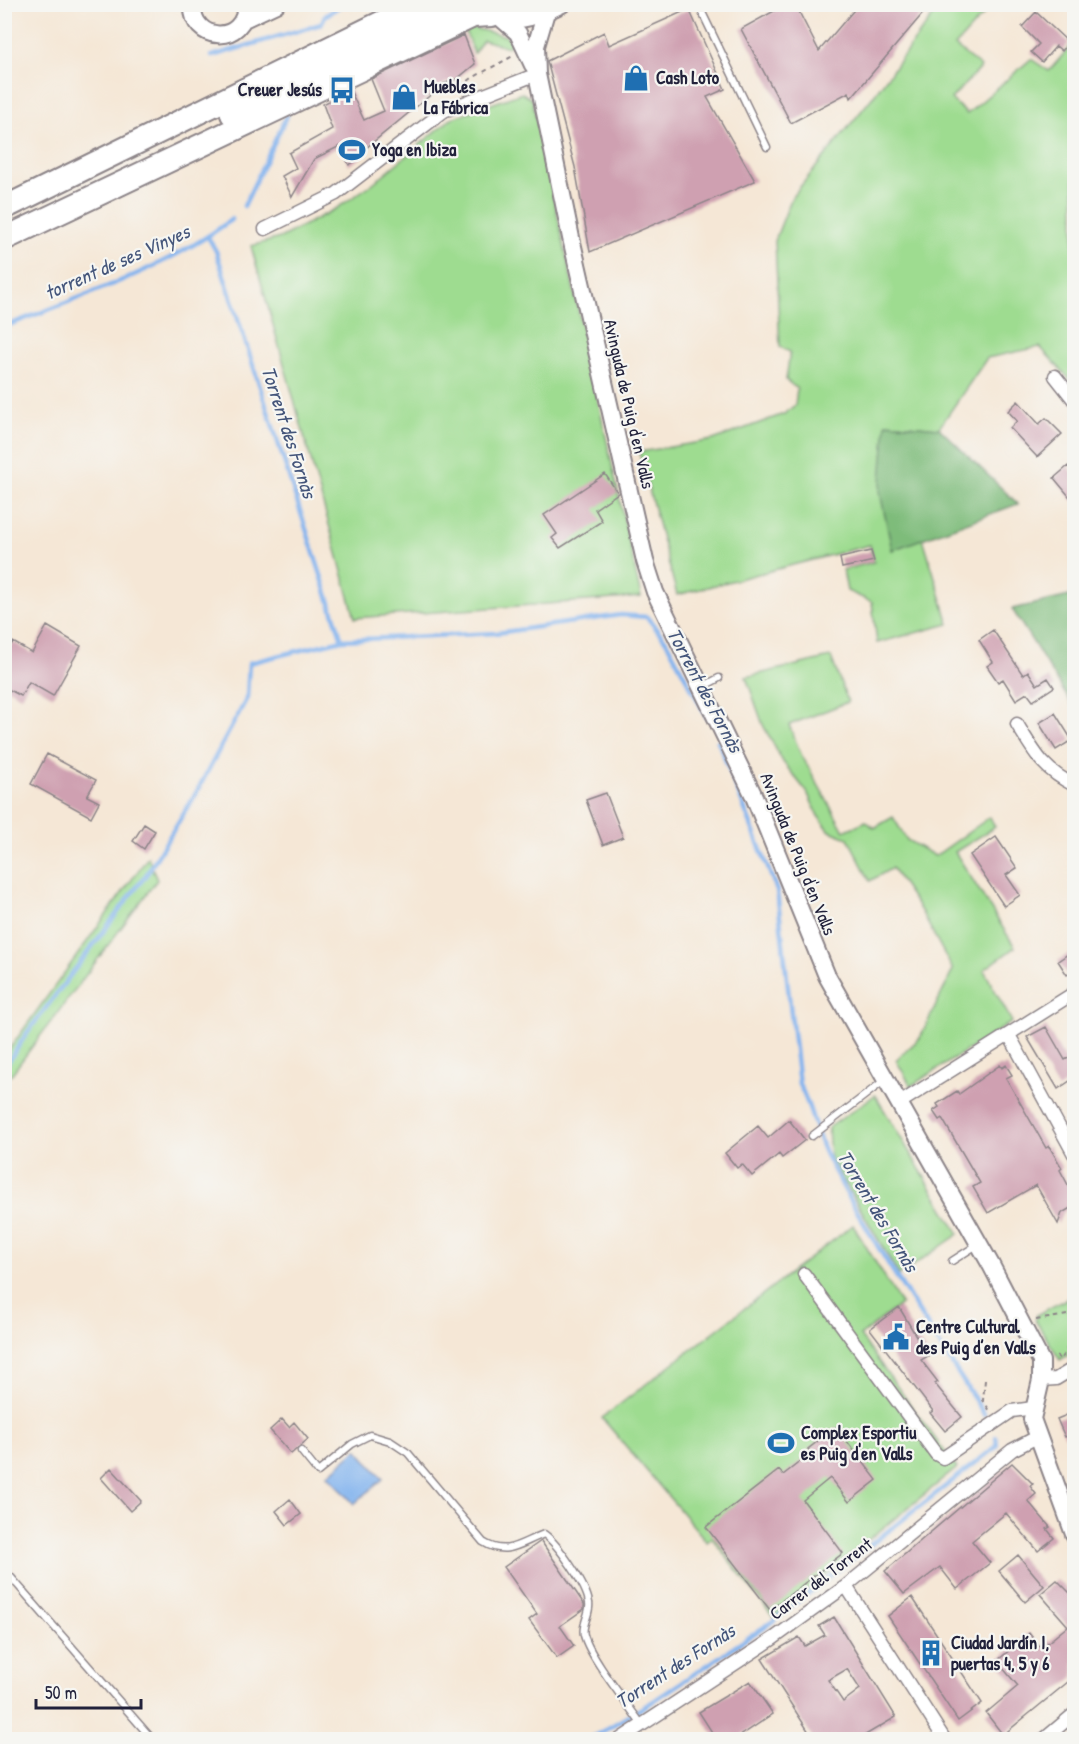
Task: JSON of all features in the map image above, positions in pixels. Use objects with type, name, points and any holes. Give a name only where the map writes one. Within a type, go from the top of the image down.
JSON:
[{"type":"highway","points":[[4,199],[136,129],[385,4]]},
{"type":"highway","points":[[4,208],[419,4]]},
{"type":"highway","points":[[4,226],[455,6]]},
{"type":"highway","points":[[4,239],[473,16],[492,13]]},
{"type":"street","points":[[191,8],[203,29],[218,35],[233,31],[245,12],[276,4]]},
{"type":"street","points":[[492,13],[528,18],[562,4]]},
{"type":"street","name":"Avinguda de Puig d'en Valls","points":[[546,12],[536,46],[537,74],[571,238],[645,561],[662,608],[753,794],[827,976],[979,1244],[1041,1361],[1041,1380],[1033,1408]]},
{"type":"street","name":"Avinguda de Puig d'en Valls","points":[[492,13],[518,33],[537,74]]},
{"type":"street","points":[[265,229],[336,194],[444,111],[537,74]]},
{"type":"street","points":[[1055,376],[1074,400]]},
{"type":"street","points":[[1017,724],[1043,766],[1074,785]]},
{"type":"street","points":[[898,1104],[1074,993]]},
{"type":"street","points":[[1009,1035],[1074,1154]]},
{"type":"street","points":[[804,1274],[936,1454],[943,1458],[1012,1411],[1033,1408],[1032,1419],[1037,1437],[1074,1534]]},
{"type":"street","points":[[1041,1380],[1056,1378],[1074,1368]]},
{"type":"street","name":"Carrer del Torrent","points":[[619,1740],[640,1723],[774,1638],[846,1586],[1012,1450],[1037,1437]]},
{"type":"street","points":[[846,1586],[945,1740]]},
{"type":"street","points":[[1043,1740],[1074,1714]]},
{"type":"lane","points":[[698,4],[767,147]]},
{"type":"lane","points":[[702,687],[719,678]]},
{"type":"lane","points":[[812,1136],[885,1080]]},
{"type":"lane","points":[[952,1261],[979,1244]]},
{"type":"lane","points":[[301,1452],[318,1472],[352,1444],[370,1435],[390,1441],[408,1453],[495,1549],[511,1548],[544,1534],[553,1541],[585,1592],[590,1605],[583,1633],[591,1650],[640,1723]]},
{"type":"lane","points":[[9,1575],[153,1740]]},
{"type":"path","points":[[1039,1328],[1035,1320],[1074,1314]]},
{"type":"path","points":[[1053,1351],[1060,1360],[1074,1337]]},
{"type":"path","points":[[985,1380],[983,1400],[990,1411]]},
{"type":"green space","points":[[941,5],[992,5],[955,46],[981,67],[951,99],[967,114],[1031,59],[1049,71],[1074,42],[1074,384],[1040,347],[987,358],[939,428],[887,423],[892,550],[923,538],[949,624],[877,643],[872,602],[847,591],[843,570],[874,562],[870,545],[677,595],[639,452],[713,440],[784,414],[795,405],[797,389],[786,380],[790,352],[780,347],[775,240],[792,197],[871,99]]},
{"type":"green space","points":[[473,28],[506,36],[513,42],[508,47],[483,40],[474,53],[465,31]]},
{"type":"green space","points":[[522,93],[532,99],[641,597],[355,618],[251,246],[280,238],[337,208],[372,184],[452,118]]},
{"type":"green space","points":[[886,423],[939,428],[1018,504],[892,550],[880,492]]},
{"type":"green space","points":[[1074,595],[1074,708],[1012,609]]},
{"type":"green space","points":[[831,657],[848,702],[789,725],[801,754],[844,831],[866,821],[874,828],[893,817],[907,840],[935,856],[990,817],[995,827],[955,852],[1015,947],[984,970],[1012,1022],[911,1086],[896,1060],[920,1038],[953,970],[921,911],[892,868],[870,881],[848,838],[830,831],[818,816],[807,792],[783,762],[763,725],[746,677]]},
{"type":"green space","points":[[148,857],[157,880],[5,1083],[5,1055]]},
{"type":"green space","points":[[875,1095],[959,1234],[899,1275],[830,1157],[828,1128]]},
{"type":"green space","name":"Complex Esportiu es Puig d'en Valls","points":[[853,1225],[901,1304],[860,1336],[957,1468],[773,1617],[712,1538],[707,1542],[602,1418]]},
{"type":"green space","points":[[1074,1295],[1074,1351],[1060,1360],[1035,1320],[1036,1315]]},
{"type":"water","points":[[357,1449],[383,1479],[354,1504],[328,1475]]},
{"type":"building","points":[[787,4],[795,4],[819,51],[859,4],[931,4],[851,98],[849,92],[791,123],[741,29]]},
{"type":"building","points":[[689,9],[725,89],[707,97],[755,181],[590,252],[575,167],[547,61],[604,32],[609,45]]},
{"type":"building","points":[[1036,12],[1069,43],[1062,51],[1056,46],[1042,62],[1031,52],[1039,44],[1022,27]]},
{"type":"building","points":[[464,35],[475,64],[457,79],[444,84],[360,153],[362,157],[349,165],[340,146],[314,159],[292,197],[282,176],[296,168],[289,153],[332,129],[323,104],[350,90],[364,120],[384,111],[371,79]]},
{"type":"building","points":[[1018,401],[1039,424],[1046,418],[1062,434],[1037,457],[1010,428],[1017,421],[1008,411]]},
{"type":"building","points":[[1068,466],[1074,474],[1074,502],[1054,478]]},
{"type":"building","points":[[605,474],[618,493],[595,509],[602,521],[560,548],[552,538],[557,534],[544,515]]},
{"type":"building","points":[[871,551],[874,561],[842,568],[840,558]]},
{"type":"building","points":[[47,626],[81,646],[53,696],[29,682],[21,696],[4,687],[4,656],[13,642],[32,653]]},
{"type":"building","points":[[993,630],[1023,675],[1028,671],[1037,685],[1048,678],[1054,687],[1033,701],[1027,693],[1016,700],[1003,679],[998,682],[987,666],[993,662],[979,640]]},
{"type":"building","points":[[1055,713],[1072,740],[1056,750],[1039,723]]},
{"type":"building","points":[[47,754],[96,780],[87,796],[99,802],[91,817],[31,784]]},
{"type":"building","points":[[606,793],[623,837],[603,845],[586,800]]},
{"type":"building","points":[[144,824],[155,831],[144,849],[133,841]]},
{"type":"building","points":[[996,837],[1017,868],[1006,875],[1020,895],[1004,906],[970,855]]},
{"type":"building","points":[[1074,950],[1074,970],[1067,975],[1058,961]]},
{"type":"building","points":[[1046,1027],[1065,1060],[1070,1057],[1074,1064],[1074,1078],[1058,1089],[1027,1037]]},
{"type":"building","points":[[1000,1065],[1002,1068],[1006,1065],[1012,1075],[1006,1078],[1046,1148],[1049,1146],[1062,1168],[1060,1170],[1074,1196],[1074,1206],[1062,1213],[1058,1224],[1036,1185],[988,1213],[973,1187],[980,1183],[942,1118],[939,1120],[933,1111],[939,1107],[937,1104],[957,1091],[959,1094]]},
{"type":"building","points":[[789,1120],[805,1140],[782,1158],[779,1154],[752,1176],[742,1164],[737,1168],[725,1153],[758,1126],[768,1138]]},
{"type":"building","points":[[899,1307],[928,1356],[921,1360],[938,1382],[935,1384],[962,1417],[945,1431],[930,1413],[933,1411],[870,1329]]},
{"type":"building","points":[[1074,1412],[1074,1433],[1065,1437],[1057,1419]]},
{"type":"building","points":[[282,1419],[289,1427],[294,1422],[308,1439],[291,1454],[270,1430]]},
{"type":"building","points":[[836,1427],[877,1480],[849,1502],[830,1478],[803,1500],[843,1553],[770,1610],[706,1527],[779,1470],[783,1475],[811,1453],[808,1449]]},
{"type":"building","points":[[1012,1463],[1033,1484],[1030,1486],[1036,1494],[1028,1501],[1050,1527],[1047,1529],[1054,1538],[1038,1551],[1006,1513],[972,1541],[990,1563],[957,1589],[940,1567],[904,1594],[885,1571]]},
{"type":"building","points":[[111,1468],[141,1501],[130,1511],[101,1478]]},
{"type":"building","points":[[290,1499],[301,1514],[287,1525],[276,1511]]},
{"type":"building","points":[[541,1541],[584,1604],[584,1609],[560,1626],[574,1646],[557,1658],[529,1620],[537,1614],[504,1567]]},
{"type":"building","points":[[1018,1555],[1044,1586],[1025,1602],[999,1571]]},
{"type":"building","points":[[1057,1580],[1074,1597],[1074,1677],[1003,1735],[986,1713],[1018,1686],[997,1661],[1029,1633],[1041,1648],[1068,1626],[1040,1594]]},
{"type":"building","name":"Ciudad Jardín I, puertas 4, 5 y 6","points":[[912,1597],[982,1703],[958,1721],[888,1616]]},
{"type":"building","points":[[834,1617],[896,1717],[857,1740],[814,1740],[762,1659],[799,1637],[805,1646],[825,1635],[819,1626]],"holes":[[[847,1669],[860,1689],[843,1702],[828,1680]]]},
{"type":"building","points":[[750,1681],[773,1714],[734,1740],[717,1740],[699,1712]]},
{"type":"waterway","points":[[212,56],[321,24],[325,16],[343,4]]},
{"type":"waterway","points":[[244,206],[287,115]]},
{"type":"waterway","name":"torrent de ses Vinyes","points":[[4,327],[152,267],[232,219]]},
{"type":"waterway","name":"Torrent des Fornàs","points":[[208,237],[216,251],[342,640],[497,633],[621,615],[647,617],[666,641],[707,717]]},
{"type":"waterway","points":[[4,1068],[27,1033],[146,875],[196,793],[247,698],[249,663],[342,640]]},
{"type":"waterway","name":"Torrent des Fornàs","points":[[718,741],[777,891],[799,1084],[821,1143],[865,1225],[984,1414]]},
{"type":"waterway","name":"Torrent des Fornàs","points":[[588,1740],[652,1702],[773,1621],[997,1446],[996,1437]]},
{"type":"place","name":"Cash Loto","points":[[636,78]]},
{"type":"place","name":"Creuer Jesús","points":[[342,90]]},
{"type":"place","name":"Muebles La Fábrica","points":[[404,97]]},
{"type":"place","name":"Yoga en Ibiza","points":[[352,150]]},
{"type":"place","name":"Centre Cultural des Puig d’en Valls","points":[[896,1337]]},
{"type":"place","name":"Complex Esportiu es Puig d'en Valls","points":[[781,1443]]},
{"type":"place","name":"Ciudad Jardín I, puertas 4, 5 y 6","points":[[931,1653]]}]
